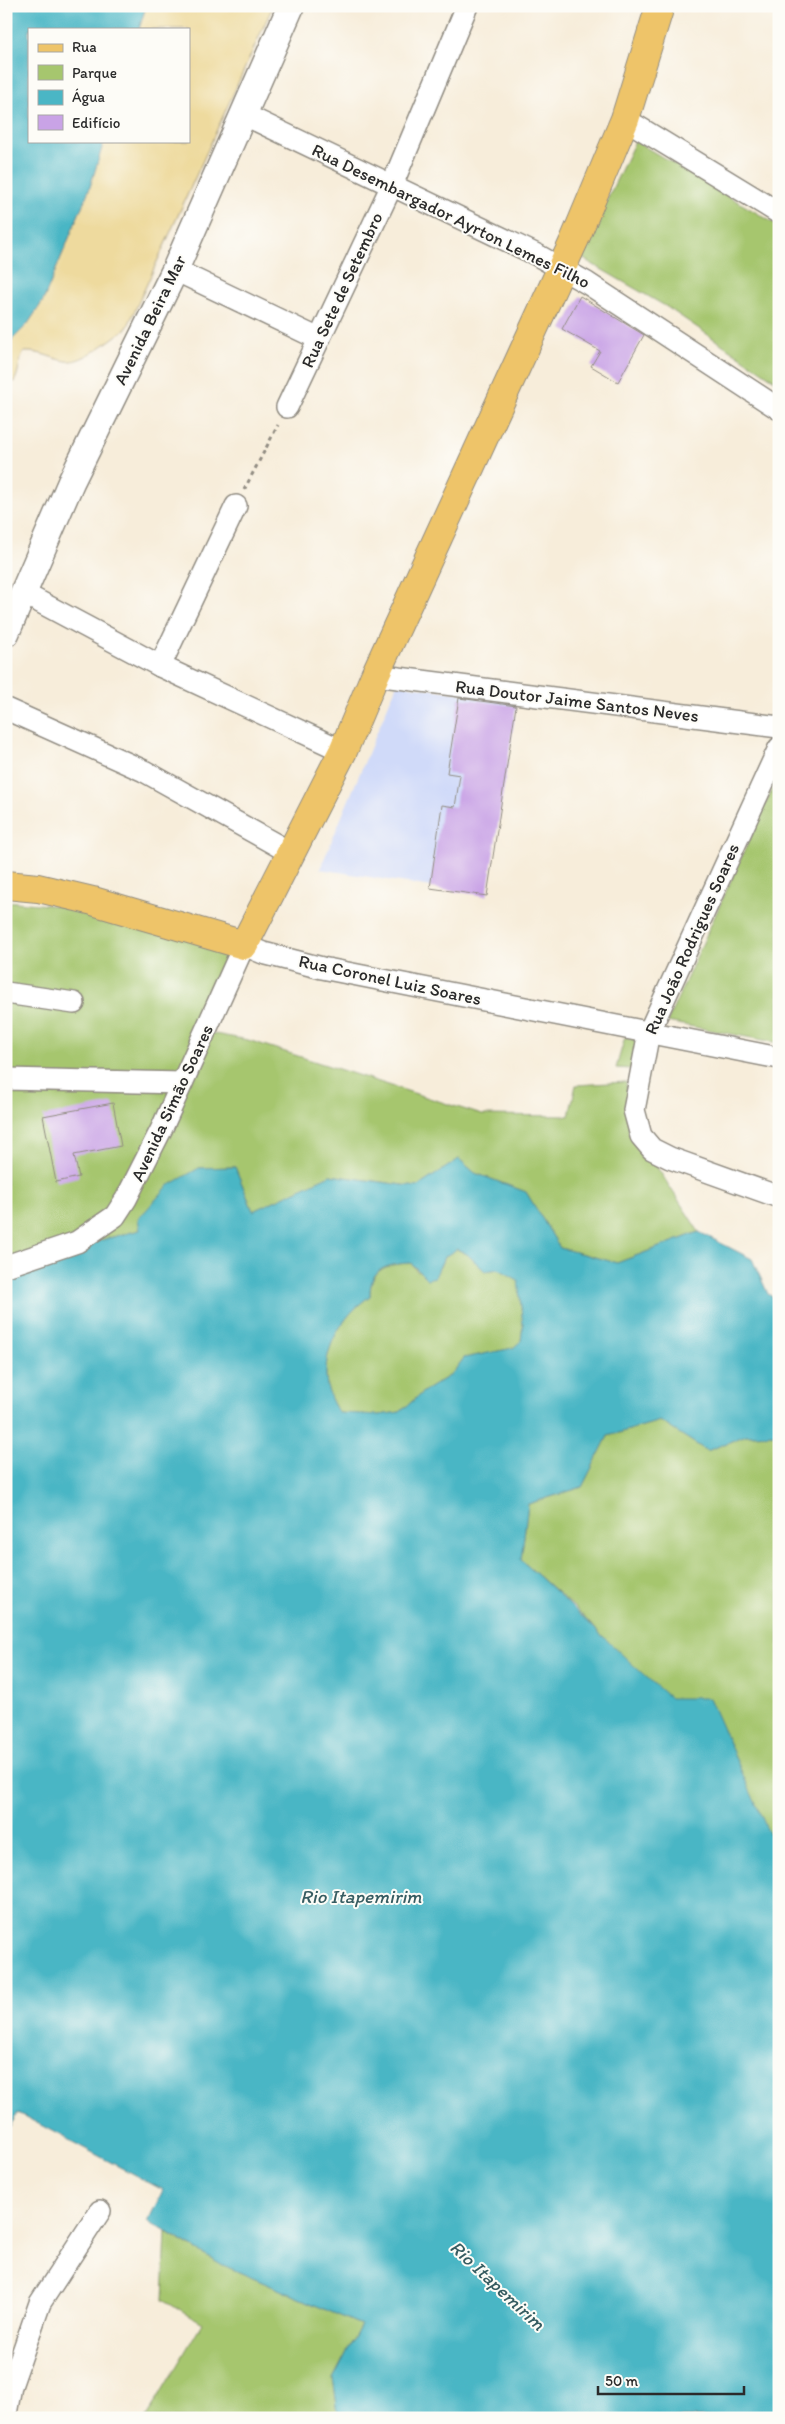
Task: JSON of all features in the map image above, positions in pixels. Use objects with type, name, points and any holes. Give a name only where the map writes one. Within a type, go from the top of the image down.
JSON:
[{"type":"main road","points":[[244,945],[342,751],[574,241],[625,119],[660,6]]},
{"type":"main road","name":"Rua Coronel Luiz Soares","points":[[6,885],[38,888],[92,901],[244,945]]},
{"type":"street","name":"Avenida Beira Mar","points":[[6,632],[71,482],[175,270],[245,115],[291,6]]},
{"type":"street","name":"Rua Sete de Setembro","points":[[286,408],[392,185],[467,6]]},
{"type":"street","name":"Rua Desembargador Ayrton Lemes Filho","points":[[245,115],[392,185],[587,282],[779,408]]},
{"type":"street","points":[[625,119],[779,213]]},
{"type":"street","points":[[175,270],[319,339]]},
{"type":"street","points":[[160,666],[236,506]]},
{"type":"street","points":[[22,593],[160,666],[342,751]]},
{"type":"street","name":"Rua Doutor Jaime Santos Neves","points":[[375,675],[779,727]]},
{"type":"street","points":[[6,709],[144,771],[292,853]]},
{"type":"street","name":"Rua João Rodrigues Soares","points":[[779,748],[649,1032],[634,1110],[636,1127],[652,1149],[670,1158],[779,1197]]},
{"type":"street","name":"Rua Coronel Luiz Soares","points":[[244,945],[263,953],[322,968],[779,1058]]},
{"type":"street","name":"Avenida Simão Soares","points":[[6,1266],[77,1242],[115,1216],[126,1199],[182,1083],[244,945]]},
{"type":"street","points":[[6,993],[74,1003]]},
{"type":"street","points":[[6,1079],[182,1083]]},
{"type":"street","points":[[6,2414],[11,2386],[40,2303],[100,2211]]},
{"type":"path","points":[[236,506],[286,408]]},
{"type":"shaded area","points":[[397,684],[517,702],[487,896],[320,869]]},
{"type":"green space","points":[[635,141],[779,226],[779,383],[667,307],[580,257]]},
{"type":"green space","points":[[779,774],[779,1043],[667,1022]]},
{"type":"green space","points":[[6,901],[59,906],[237,945],[198,1031],[248,1040],[482,1115],[569,1116],[576,1085],[626,1082],[629,1134],[655,1164],[699,1232],[617,1263],[560,1248],[526,1192],[475,1173],[459,1159],[417,1187],[330,1175],[253,1211],[235,1167],[199,1168],[140,1230],[105,1239],[6,1273]]},
{"type":"green space","points":[[625,1037],[641,1041],[632,1069],[616,1068]]},
{"type":"green space","points":[[456,1249],[467,1254],[485,1271],[499,1269],[519,1280],[523,1325],[521,1341],[514,1348],[464,1358],[451,1375],[423,1392],[400,1412],[379,1415],[339,1413],[330,1397],[326,1381],[326,1365],[330,1349],[345,1319],[370,1296],[373,1279],[387,1266],[411,1263],[417,1271],[440,1267],[444,1257]]},
{"type":"green space","points":[[660,1421],[707,1451],[746,1435],[779,1434],[779,1843],[771,1838],[670,1699],[625,1659],[573,1606],[521,1560],[528,1504],[582,1487],[608,1436]]},
{"type":"green space","points":[[166,2232],[223,2265],[361,2325],[333,2379],[339,2418],[146,2418],[202,2323],[163,2300]]},
{"type":"sand","points":[[146,6],[273,6],[127,328],[89,354],[73,361],[24,352],[14,382],[6,382],[6,346],[27,325],[43,301],[90,187],[104,142],[190,142],[190,28],[139,28]]},
{"type":"water","points":[[6,6],[146,6],[139,28],[28,28],[28,142],[104,142],[90,187],[43,301],[27,325],[6,346]]},
{"type":"water","name":"Rio Itapemirim","points":[[459,1159],[475,1173],[526,1192],[560,1248],[617,1263],[699,1232],[752,1259],[768,1294],[779,1301],[779,1434],[746,1435],[707,1451],[660,1421],[608,1436],[582,1487],[528,1504],[521,1560],[670,1698],[709,1698],[771,1838],[779,1843],[779,2418],[339,2418],[333,2379],[361,2325],[223,2265],[148,2221],[163,2190],[18,2113],[6,2132],[6,1273],[105,1239],[140,1230],[138,1219],[168,1186],[199,1168],[235,1167],[253,1211],[330,1175],[417,1187]],"holes":[[[457,1249],[467,1254],[485,1271],[499,1269],[518,1280],[523,1325],[521,1341],[513,1348],[464,1358],[451,1375],[423,1392],[400,1412],[379,1415],[339,1413],[330,1397],[326,1381],[326,1365],[330,1349],[345,1319],[370,1296],[370,1287],[376,1274],[387,1266],[411,1263],[427,1279],[435,1277],[444,1257]]]},
{"type":"building","points":[[580,296],[644,335],[618,382],[591,366],[600,351],[562,329]]},
{"type":"building","points":[[459,698],[516,706],[487,896],[430,888],[442,805],[455,807],[460,775],[447,773]]},
{"type":"building","points":[[113,1103],[121,1146],[74,1155],[79,1177],[56,1182],[43,1116]]}]
